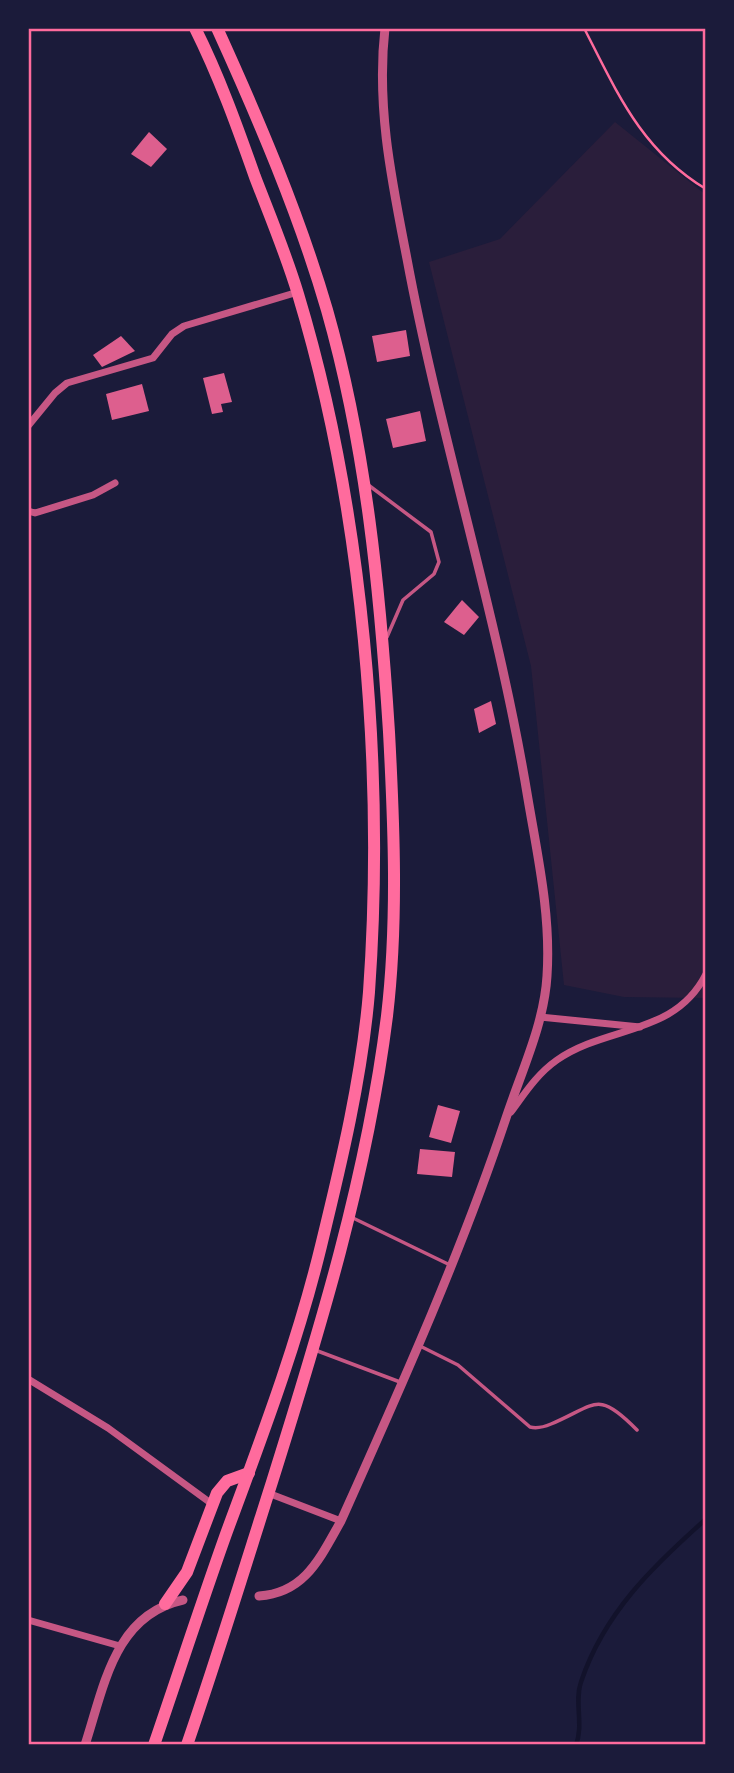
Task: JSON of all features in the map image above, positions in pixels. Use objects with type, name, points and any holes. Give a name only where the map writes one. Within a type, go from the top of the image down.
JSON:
[{"type":"highway","points":[[154,1745],[278,1395],[320,1251],[357,1078],[369,994],[373,805],[363,650],[351,546],[336,457],[298,292],[236,122],[195,28]]},
{"type":"highway","points":[[187,1745],[314,1350],[351,1216],[376,1090],[394,937],[392,790],[384,660],[374,548],[363,481],[328,313],[311,262],[217,28]]},
{"type":"highway","points":[[165,1604],[187,1572],[212,1504],[228,1481],[249,1474]]},
{"type":"street","points":[[259,1596],[275,1595],[298,1585],[322,1556],[341,1521],[452,1266],[540,1017],[547,979],[544,898],[519,744],[490,607],[430,374],[397,211],[382,108],[385,28]]},
{"type":"street","points":[[28,426],[55,393],[67,383],[153,358],[176,330],[190,323],[298,292]]},
{"type":"street","points":[[28,511],[35,513],[93,495],[115,483]]},
{"type":"street","points":[[506,1118],[536,1078],[557,1060],[583,1046],[666,1018],[684,1004],[706,974]]},
{"type":"street","points":[[540,1017],[644,1027]]},
{"type":"street","points":[[28,1379],[107,1429],[212,1504]]},
{"type":"street","points":[[268,1493],[341,1521]]},
{"type":"street","points":[[85,1745],[127,1633],[165,1604],[183,1600]]},
{"type":"street","points":[[28,1620],[120,1646]]},
{"type":"lane","points":[[363,481],[431,532],[439,562],[433,574],[410,591],[397,610],[387,634],[384,660]]},
{"type":"lane","points":[[351,1216],[452,1266]]},
{"type":"lane","points":[[418,1345],[475,1377],[530,1427],[544,1427],[587,1406],[601,1403],[610,1405],[637,1430]]},
{"type":"lane","points":[[314,1350],[402,1382]]},
{"type":"path","points":[[584,28],[635,124],[678,169],[706,189]]},
{"type":"shaded area","points":[[615,122],[706,195],[706,998],[624,997],[564,985],[531,666],[429,262],[500,239]]},
{"type":"building","points":[[149,132],[167,149],[151,167],[131,154]]},
{"type":"building","points":[[406,330],[410,356],[377,362],[372,336]]},
{"type":"building","points":[[121,336],[135,351],[102,367],[93,355]]},
{"type":"building","points":[[224,373],[232,402],[221,404],[223,412],[212,414],[203,378]]},
{"type":"building","points":[[142,384],[149,411],[112,420],[106,394]]},
{"type":"building","points":[[420,411],[426,441],[393,448],[386,419]]},
{"type":"building","points":[[462,600],[479,617],[464,635],[444,622]]},
{"type":"building","points":[[491,701],[496,724],[479,733],[474,709]]},
{"type":"building","points":[[438,1105],[460,1111],[451,1143],[429,1137]]},
{"type":"building","points":[[420,1149],[455,1152],[452,1177],[417,1174]]},
{"type":"waterway","points":[[576,1745],[579,1729],[579,1690],[603,1634],[632,1592],[649,1573],[706,1519]]}]
